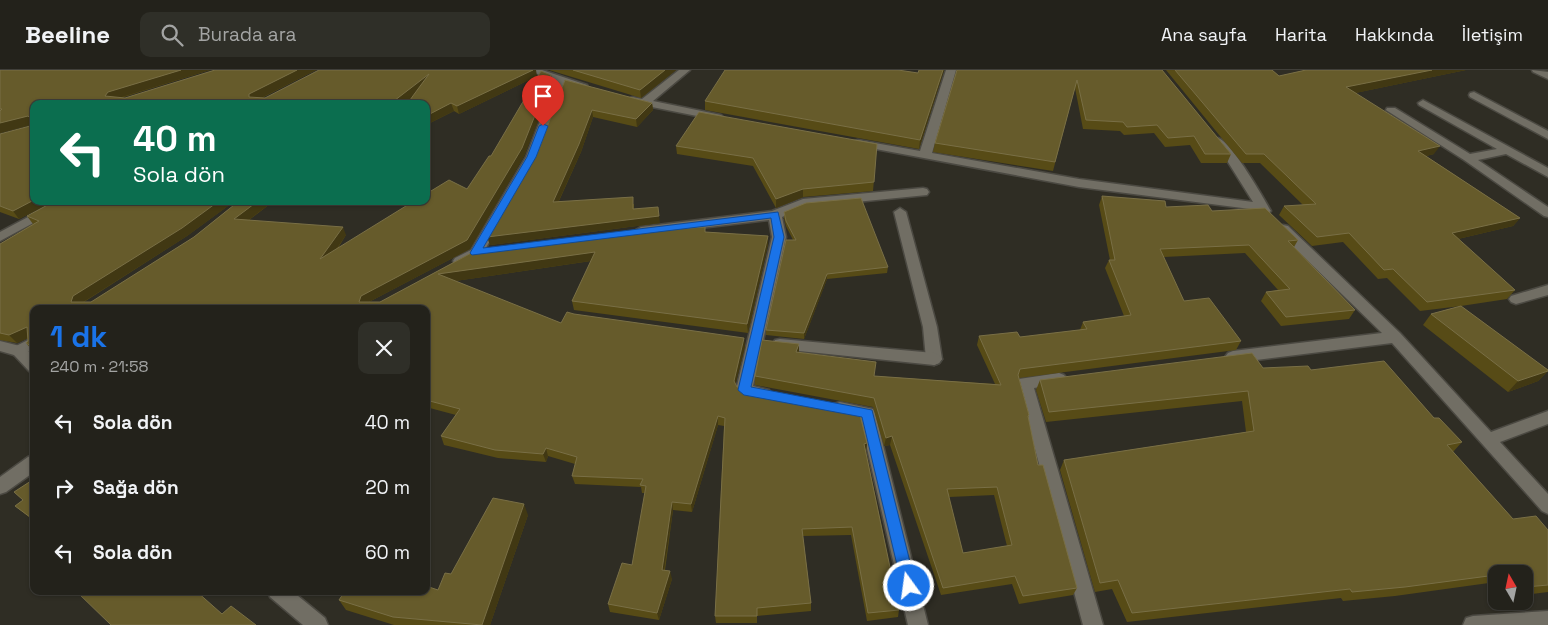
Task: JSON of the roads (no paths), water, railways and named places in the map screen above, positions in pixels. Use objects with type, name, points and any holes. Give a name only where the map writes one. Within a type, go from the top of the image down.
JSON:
[{"type":"street","points":[[533,70],[561,81],[599,91]]},
{"type":"street","points":[[645,102],[685,70]]},
{"type":"street","points":[[926,155],[951,70]]},
{"type":"street","points":[[1537,70],[1548,76]]},
{"type":"street","points":[[476,253],[532,157],[561,81]]},
{"type":"street","points":[[1474,95],[1548,136]]},
{"type":"street","points":[[618,96],[728,120]]},
{"type":"street","points":[[1423,103],[1548,173]]},
{"type":"street","points":[[1391,110],[1468,158],[1548,213]]},
{"type":"street","points":[[1206,127],[1231,157],[1261,207],[1395,337],[1548,506]]},
{"type":"street","points":[[850,142],[1079,183],[1261,207]]},
{"type":"street","points":[[1468,158],[1509,150]]},
{"type":"street","points":[[630,233],[775,214],[803,203],[923,192]]},
{"type":"street","points":[[0,237],[60,205]]},
{"type":"street","points":[[736,338],[934,359],[930,327],[900,212]]},
{"type":"street","points":[[775,214],[779,237],[744,390],[782,398]]},
{"type":"street","points":[[447,267],[476,253],[495,250]]},
{"type":"street","points":[[1516,299],[1548,290]]},
{"type":"street","points":[[1220,359],[1395,337]]},
{"type":"street","points":[[19,351],[30,344]]},
{"type":"street","points":[[0,346],[19,351],[30,363]]},
{"type":"street","points":[[1073,377],[1025,383],[1093,625]]},
{"type":"street","points":[[820,404],[867,413],[918,625]]},
{"type":"street","points":[[1487,440],[1548,417]]},
{"type":"street","points":[[0,487],[30,465]]},
{"type":"street","points":[[282,595],[318,625]]},
{"type":"street","points":[[1473,625],[1548,620]]}]
